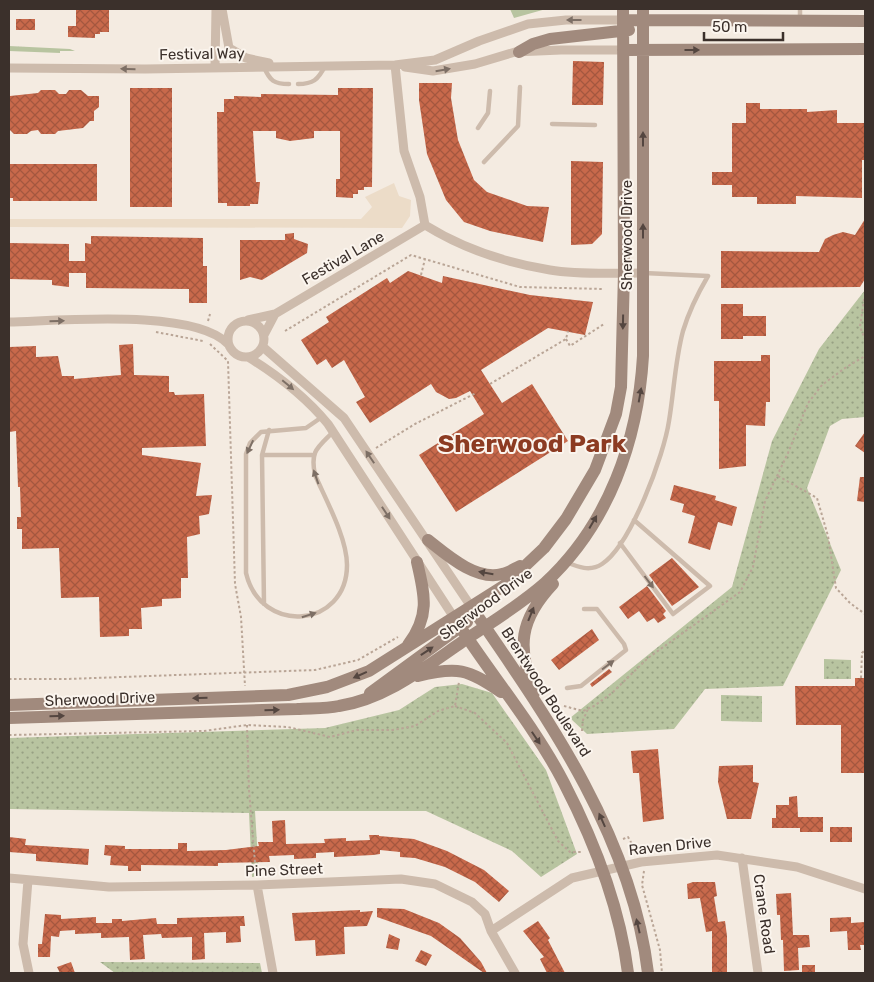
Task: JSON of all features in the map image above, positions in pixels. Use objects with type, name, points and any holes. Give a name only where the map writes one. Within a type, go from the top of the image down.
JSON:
[{"type":"main road","points":[[519,52],[533,44],[643,15],[800,15],[865,21]]},
{"type":"main road","name":"Sherwood Drive","points":[[9,704],[288,695],[355,678],[403,652],[461,628],[486,628],[544,583],[565,562],[590,529],[611,492],[630,443],[641,388],[643,15]]},
{"type":"main road","name":"Sherwood Drive","points":[[9,718],[297,709],[338,706],[360,701],[408,679],[461,628],[472,608],[505,585],[531,561],[566,519],[595,470],[609,436],[621,387],[624,273],[623,20]]},
{"type":"main road","points":[[623,50],[865,49]]},
{"type":"main road","points":[[428,540],[472,570],[487,575],[502,574],[531,561]]},
{"type":"main road","points":[[403,652],[418,632],[424,614],[423,588],[417,562]]},
{"type":"main road","points":[[541,711],[524,663],[523,640],[530,613],[554,583],[565,562]]},
{"type":"main road","name":"Brentwood Boulevard","points":[[472,608],[541,711],[592,798],[620,865],[636,918],[648,973]]},
{"type":"main road","points":[[360,701],[401,669],[461,628],[564,782],[602,870],[617,922],[628,973]]},
{"type":"main road","points":[[408,679],[442,670],[473,673],[508,697]]},
{"type":"street","points":[[215,66],[216,9]]},
{"type":"street","points":[[222,9],[229,48],[246,58],[284,67]]},
{"type":"street","name":"Festival Way","points":[[9,68],[395,65],[435,60],[479,41],[528,24],[566,20],[623,20]]},
{"type":"street","name":"Festival Way","points":[[395,65],[433,71],[475,64],[519,52],[623,50]]},
{"type":"street","points":[[395,65],[404,151],[420,197],[424,225],[449,238],[498,258],[552,271],[643,273]]},
{"type":"street","name":"Festival Lane","points":[[248,320],[275,314],[424,225]]},
{"type":"street","points":[[248,357],[259,352],[263,347],[264,336],[275,314]]},
{"type":"street","points":[[9,322],[129,320],[163,322],[219,335],[236,354],[248,357],[280,378],[306,400],[322,417],[461,628]]},
{"type":"street","points":[[228,344],[229,332],[232,326],[248,320],[259,325],[264,336]]},
{"type":"street","name":"Brentwood Boulevard","points":[[263,347],[344,418],[428,540],[472,608]]},
{"type":"street","name":"Raven Drive","points":[[491,931],[572,878],[620,865],[641,862],[718,855],[797,867],[865,889]]},
{"type":"street","name":"Crane Road","points":[[742,858],[758,973]]},
{"type":"street","name":"Pine Street","points":[[9,878],[109,887],[257,885],[401,879],[436,884],[472,902],[485,914],[491,931],[515,973]]},
{"type":"street","points":[[28,880],[23,944],[29,973]]},
{"type":"street","points":[[257,885],[272,973]]},
{"type":"lane","points":[[298,84],[310,84],[319,78],[325,66]]},
{"type":"lane","points":[[264,67],[270,79],[277,84],[289,84]]},
{"type":"lane","points":[[484,162],[518,126],[520,87]]},
{"type":"lane","points":[[478,128],[488,113],[490,91]]},
{"type":"lane","points":[[552,124],[595,124]]},
{"type":"lane","points":[[565,562],[584,570],[602,564],[620,543],[634,520],[650,486],[669,423],[676,360],[683,330],[697,295],[708,276],[643,273]]},
{"type":"lane","points":[[312,455],[315,475],[345,548],[347,578],[343,588],[331,603],[315,614],[303,618],[278,614],[264,604],[249,583],[246,573],[245,463],[250,443],[261,432],[306,428],[322,417]]},
{"type":"lane","points":[[264,604],[262,455],[269,430]]},
{"type":"lane","points":[[262,455],[312,455],[333,432]]},
{"type":"lane","points":[[620,543],[673,614],[710,586],[634,520]]},
{"type":"lane","points":[[566,688],[581,686],[626,650],[624,644],[597,609],[584,608]]},
{"type":"path","points":[[285,331],[411,255],[520,287],[604,289]]},
{"type":"path","points":[[421,275],[425,259]]},
{"type":"path","points":[[864,299],[860,327],[865,339]]},
{"type":"path","points":[[568,331],[566,339],[570,346],[604,324]]},
{"type":"path","points":[[151,330],[207,342],[228,361],[236,584],[241,617],[246,690]]},
{"type":"path","points":[[206,331],[207,342]]},
{"type":"path","points":[[490,384],[566,339]]},
{"type":"path","points":[[582,731],[583,720],[588,710],[612,693],[648,658],[740,592],[753,567],[762,509],[813,396],[844,368],[865,356]]},
{"type":"path","points":[[376,448],[415,424],[476,393]]},
{"type":"path","points":[[778,476],[817,498],[826,529],[836,588],[850,603],[865,614]]},
{"type":"path","points":[[9,679],[244,673],[332,668],[358,660],[401,636]]},
{"type":"path","points":[[860,678],[860,659],[865,650]]},
{"type":"path","points":[[455,706],[459,677]]},
{"type":"path","points":[[9,735],[204,731],[247,725],[288,727],[330,737],[357,730],[393,730],[415,726],[438,711],[455,706],[475,713],[507,743],[563,847],[577,854],[593,850]]},
{"type":"path","points":[[564,706],[588,710]]},
{"type":"path","points":[[247,718],[249,790],[257,885]]},
{"type":"path","points":[[612,844],[628,837],[641,862],[645,874],[642,885],[660,950],[662,973]]},
{"type":"green space","points":[[510,9],[546,9],[514,18]]},
{"type":"green space","points":[[9,46],[70,49],[75,51],[60,51],[60,53],[9,51]]},
{"type":"green space","points":[[865,290],[865,417],[842,419],[830,426],[807,488],[841,570],[783,686],[705,689],[674,729],[587,734],[570,718],[732,587],[772,441],[819,349]]},
{"type":"green space","points":[[824,659],[851,660],[851,679],[824,679]]},
{"type":"green space","points":[[462,684],[492,693],[546,770],[577,854],[541,877],[512,851],[426,811],[255,811],[259,876],[252,877],[249,813],[9,809],[9,738],[325,728],[399,710],[435,687]]},
{"type":"green space","points":[[721,695],[762,696],[762,722],[721,721]]},
{"type":"green space","points":[[100,962],[260,963],[262,973],[115,973]]},
{"type":"shaded area","points":[[394,183],[399,196],[411,200],[410,216],[402,228],[9,227],[9,219],[361,219],[372,207],[365,197]]},
{"type":"building","points":[[76,9],[109,9],[109,32],[95,34],[95,38],[68,37],[68,26],[76,26]]},
{"type":"building","points":[[16,19],[35,19],[35,30],[16,30]]},
{"type":"building","points":[[573,61],[604,62],[603,105],[572,105]]},
{"type":"building","points":[[419,83],[452,83],[451,98],[458,140],[474,180],[487,192],[527,206],[549,207],[543,242],[490,231],[464,222],[446,200],[427,154],[419,100]]},
{"type":"building","points":[[130,88],[172,88],[172,207],[130,207]]},
{"type":"building","points":[[338,88],[373,88],[372,187],[364,187],[364,190],[358,190],[358,194],[353,194],[353,198],[336,197],[336,179],[340,179],[340,131],[314,131],[314,138],[290,141],[276,138],[276,131],[253,131],[256,182],[260,182],[258,204],[227,206],[227,203],[218,203],[217,112],[224,112],[224,99],[234,99],[234,96],[261,97],[261,94],[338,95]]},
{"type":"building","points":[[41,90],[55,90],[59,94],[66,94],[69,90],[81,90],[88,96],[99,96],[99,107],[94,111],[94,121],[90,121],[83,128],[58,131],[55,134],[41,134],[38,130],[27,134],[14,134],[9,129],[10,96],[38,93]]},
{"type":"building","points":[[746,103],[760,103],[760,109],[807,109],[807,112],[837,110],[837,123],[865,123],[865,160],[862,160],[862,198],[796,196],[796,204],[757,204],[757,197],[732,197],[732,185],[712,185],[712,172],[732,172],[732,123],[746,123]]},
{"type":"building","points":[[571,161],[603,162],[602,234],[592,244],[571,245]]},
{"type":"building","points":[[9,164],[97,164],[97,201],[13,201],[13,198],[9,198]]},
{"type":"building","points":[[865,219],[865,279],[860,287],[721,288],[721,251],[819,252],[825,239],[833,235],[843,232],[855,235]]},
{"type":"building","points":[[294,233],[294,239],[308,244],[307,253],[262,280],[250,277],[240,280],[240,240],[285,240],[285,234]]},
{"type":"building","points":[[91,236],[203,238],[203,266],[207,266],[207,303],[189,303],[189,289],[86,288],[86,273],[69,273],[69,287],[52,285],[52,280],[9,279],[9,243],[69,244],[69,261],[85,261],[85,243],[91,244]]},
{"type":"building","points":[[408,271],[442,283],[443,276],[530,295],[593,302],[585,335],[548,328],[481,370],[502,403],[532,384],[568,441],[456,512],[419,455],[484,414],[470,391],[456,398],[449,399],[436,392],[431,384],[370,423],[356,402],[365,397],[344,360],[332,368],[326,359],[317,365],[301,340],[329,322],[326,317],[387,278],[390,283]]},
{"type":"building","points":[[721,304],[743,304],[743,316],[766,316],[766,336],[743,336],[743,339],[721,339]]},
{"type":"building","points":[[133,344],[134,375],[169,376],[169,392],[174,392],[175,395],[204,394],[206,446],[142,448],[142,455],[201,463],[196,496],[212,495],[209,514],[199,516],[200,534],[187,537],[188,578],[181,578],[181,598],[162,599],[162,606],[141,608],[142,629],[129,629],[129,636],[100,637],[99,597],[61,598],[59,548],[22,549],[22,529],[17,529],[17,517],[21,517],[16,431],[9,432],[9,347],[36,346],[36,357],[58,356],[62,376],[74,376],[74,379],[121,375],[119,345]]},
{"type":"building","points":[[761,355],[770,355],[770,402],[766,402],[765,426],[746,425],[746,466],[719,469],[719,401],[714,401],[714,361],[761,361]]},
{"type":"building","points":[[865,432],[865,453],[855,446]]},
{"type":"building","points":[[860,477],[865,477],[865,502],[857,501]]},
{"type":"building","points":[[674,485],[716,496],[715,500],[737,507],[732,526],[718,522],[710,550],[688,543],[695,516],[682,512],[684,504],[670,500]]},
{"type":"building","points":[[672,558],[699,587],[672,606],[649,575]]},
{"type":"building","points":[[647,586],[666,611],[663,614],[666,618],[658,623],[654,618],[647,622],[639,611],[628,619],[619,607]]},
{"type":"building","points":[[592,629],[599,640],[559,670],[551,660]]},
{"type":"building","points":[[609,669],[612,672],[592,687],[590,684]]},
{"type":"building","points":[[855,678],[865,678],[864,773],[841,773],[841,725],[796,725],[795,686],[855,686]]},
{"type":"building","points":[[658,749],[664,819],[643,822],[639,773],[633,773],[631,751]]},
{"type":"building","points":[[753,765],[753,782],[759,783],[751,819],[727,819],[718,782],[719,766]]},
{"type":"building","points":[[797,796],[798,817],[823,817],[823,832],[800,832],[800,828],[772,828],[772,818],[776,818],[776,805],[789,805],[789,797]]},
{"type":"building","points":[[285,820],[286,844],[325,843],[324,839],[346,838],[346,841],[370,840],[369,835],[414,839],[447,851],[484,870],[509,891],[499,902],[475,882],[445,867],[415,858],[400,857],[400,852],[380,850],[380,854],[373,855],[334,857],[334,852],[316,853],[316,858],[294,859],[294,855],[269,856],[270,862],[218,863],[218,866],[141,865],[141,871],[128,871],[128,866],[110,865],[111,856],[104,855],[105,845],[125,846],[125,849],[178,849],[178,843],[187,843],[187,851],[226,850],[259,846],[258,842],[273,842],[272,821]]},
{"type":"building","points":[[830,827],[852,827],[852,842],[830,842]]},
{"type":"building","points":[[9,837],[26,839],[25,845],[89,849],[88,865],[36,861],[36,854],[9,852]]},
{"type":"building","points":[[693,882],[715,882],[717,896],[714,897],[718,922],[725,921],[727,936],[727,973],[712,973],[712,931],[706,932],[700,898],[688,899],[687,884]]},
{"type":"building","points":[[791,893],[793,935],[809,935],[810,947],[798,948],[799,970],[784,971],[783,940],[781,940],[780,915],[777,915],[776,894]]},
{"type":"building","points":[[377,908],[404,909],[439,923],[460,938],[481,962],[487,973],[484,973],[431,936],[377,917]]},
{"type":"building","points":[[360,910],[360,912],[373,911],[367,926],[344,927],[345,954],[316,956],[315,940],[295,941],[292,913]]},
{"type":"building","points":[[45,914],[61,915],[61,919],[96,917],[96,923],[112,923],[112,919],[122,919],[122,921],[156,918],[157,924],[177,924],[177,918],[244,916],[245,926],[240,926],[241,942],[226,943],[226,932],[204,933],[205,959],[192,960],[192,937],[162,938],[161,934],[143,935],[145,959],[130,960],[129,937],[101,938],[101,933],[75,934],[75,930],[60,931],[59,937],[51,936],[50,957],[38,957],[38,944],[42,944]]},
{"type":"building","points":[[851,917],[851,923],[865,922],[865,945],[860,945],[861,950],[848,950],[847,931],[830,932],[830,918]]},
{"type":"building","points":[[538,921],[550,938],[548,940],[565,973],[547,973],[540,959],[544,957],[523,931]]},
{"type":"building","points":[[389,934],[400,939],[398,950],[386,948]]},
{"type":"building","points":[[421,950],[432,955],[426,966],[415,961]]},
{"type":"building","points":[[71,962],[75,973],[60,973],[57,967]]},
{"type":"building","points":[[802,965],[815,965],[815,973],[802,973]]},
{"type":"district","name":"Sherwood Park","points":[[532,443]]}]
